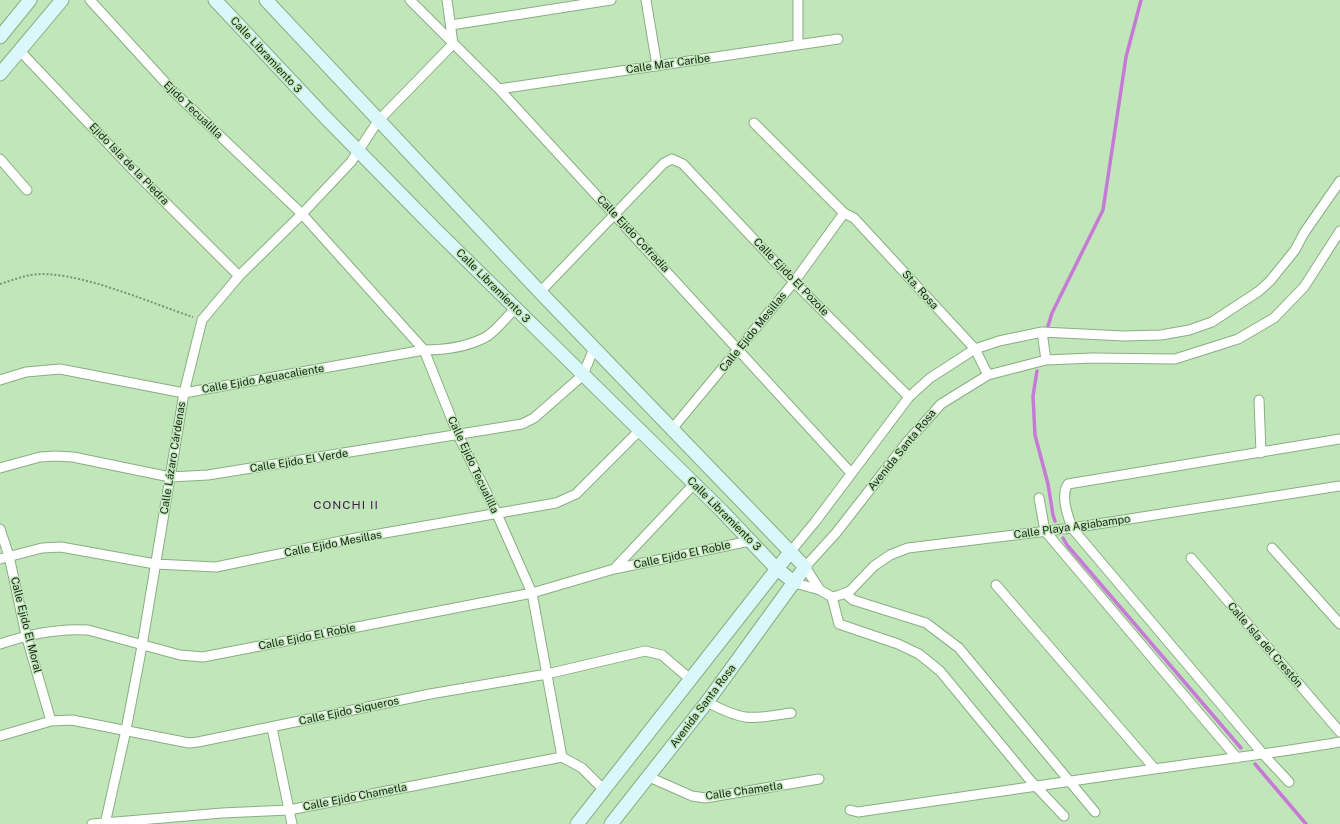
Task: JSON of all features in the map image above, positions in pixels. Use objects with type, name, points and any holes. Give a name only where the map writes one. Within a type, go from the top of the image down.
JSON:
[{"type":"street","points":[[0,36],[30,0]]},
{"type":"street","points":[[0,74],[62,0]]},
{"type":"street","name":"Ejido Tecualilla","points":[[90,0],[173,92],[302,214]]},
{"type":"street","name":"Calle Libramiento 3","points":[[215,0],[358,149],[516,308],[640,430],[776,568],[795,582]]},
{"type":"street","name":"Calle Libramiento 3","points":[[266,0],[540,292],[805,567]]},
{"type":"street","name":"Calle Ejido Cofradía","points":[[410,0],[499,89],[851,473]]},
{"type":"street","points":[[447,0],[453,44]]},
{"type":"street","points":[[450,25],[611,0]]},
{"type":"street","points":[[646,0],[657,66]]},
{"type":"street","points":[[798,0],[798,45]]},
{"type":"street","name":"Calle Mar Caribe","points":[[499,89],[838,40]]},
{"type":"street","name":"Calle Lázaro Cárdenas","points":[[105,823],[126,730],[142,646],[184,393],[202,320],[239,276],[302,214],[351,162],[358,149],[378,121],[453,44]]},
{"type":"street","name":"Ejido Isla de la Piedra","points":[[20,51],[131,168],[239,276]]},
{"type":"street","name":"Sta. Rosa","points":[[754,123],[844,212],[854,218],[975,349],[988,375]]},
{"type":"street","points":[[0,159],[27,190]]},
{"type":"street","name":"Calle Ejido El Pozole","points":[[615,214],[664,163],[672,159],[683,164],[794,282],[909,397]]},
{"type":"street","points":[[577,824],[776,568],[815,522],[909,397],[930,378],[975,349],[999,341],[1042,332],[1124,336],[1161,335],[1189,330],[1212,322],[1259,291],[1270,281],[1295,250],[1304,233],[1340,181]]},
{"type":"street","name":"Calle Ejido Mesillas","points":[[672,429],[794,282],[844,212]]},
{"type":"street","name":"Calle Ejido Tecualilla","points":[[302,214],[424,350],[458,435],[497,514],[532,593],[562,757]]},
{"type":"street","points":[[540,292],[615,214]]},
{"type":"street","name":"Avenida Santa Rosa","points":[[611,824],[707,702],[805,567],[836,533],[907,442],[941,404],[988,375],[1046,360],[1093,358],[1174,359],[1238,339],[1274,318],[1304,287],[1340,231]]},
{"type":"street","name":"Calle Ejido Aguacaliente","points":[[0,380],[26,372],[60,369],[184,393],[424,350],[451,348],[485,338],[516,308]]},
{"type":"street","points":[[1042,332],[1046,360]]},
{"type":"street","points":[[583,375],[594,348]]},
{"type":"street","name":"Calle Ejido El Verde","points":[[0,468],[40,457],[56,456],[73,457],[170,477],[208,475],[522,424],[534,418],[583,375]]},
{"type":"street","points":[[1259,400],[1261,453]]},
{"type":"street","name":"Calle Ejido Mesillas","points":[[4,557],[42,548],[61,547],[155,564],[202,568],[216,567],[356,538],[556,503],[576,494],[640,430]]},
{"type":"street","points":[[1289,782],[1263,754],[1072,528],[1065,501],[1065,488],[1068,484],[1340,439]]},
{"type":"street","name":"Calle Ejido El Roble","points":[[614,569],[694,484]]},
{"type":"street","name":"Calle Playa Agiabampo","points":[[832,596],[845,593],[850,590],[874,566],[890,555],[908,548],[1072,528],[1340,486]]},
{"type":"street","points":[[1039,498],[1045,531],[1237,758]]},
{"type":"street","name":"Calle Ejido El Moral","points":[[0,529],[4,557],[51,721]]},
{"type":"street","name":"Calle Ejido El Roble","points":[[0,644],[26,635],[55,630],[88,630],[142,646],[180,655],[203,657],[532,593],[614,569],[750,541]]},
{"type":"street","points":[[1272,548],[1340,624]]},
{"type":"street","name":"Calle Isla del Crestón","points":[[1191,558],[1340,732]]},
{"type":"street","points":[[805,567],[820,590]]},
{"type":"street","points":[[795,582],[820,590],[832,596],[839,624],[898,644],[919,654],[940,671],[1037,788],[1064,816]]},
{"type":"street","points":[[996,585],[1155,769]]},
{"type":"street","points":[[845,593],[853,600],[926,623],[959,648],[1095,812]]},
{"type":"street","name":"Calle Ejido Siqueros","points":[[0,736],[51,721],[72,720],[189,743],[272,728],[430,694],[547,674],[645,651],[662,655],[690,679]]},
{"type":"street","points":[[707,702],[731,715],[743,718],[754,719],[791,713]]},
{"type":"street","points":[[272,728],[292,824]]},
{"type":"street","points":[[850,810],[858,812],[1037,788],[1340,742]]},
{"type":"street","points":[[562,757],[582,768],[604,790]]},
{"type":"street","name":"Calle Ejido Chametla","points":[[92,824],[222,813],[289,810],[562,757]]},
{"type":"street","name":"Calle Chametla","points":[[649,777],[692,796],[705,798],[819,779]]},
{"type":"path","points":[[0,284],[30,275],[51,275],[84,280],[202,320]]},
{"type":"waterway","points":[[1048,326],[1052,313],[1103,210],[1126,57],[1141,0]]},
{"type":"waterway","points":[[1037,371],[1033,396],[1035,435],[1048,484],[1055,521]]},
{"type":"waterway","points":[[1063,538],[1067,545],[1241,748]]},
{"type":"waterway","points":[[1255,764],[1306,824]]},
{"type":"district","name":"CONCHI II","points":[[346,505]]}]
